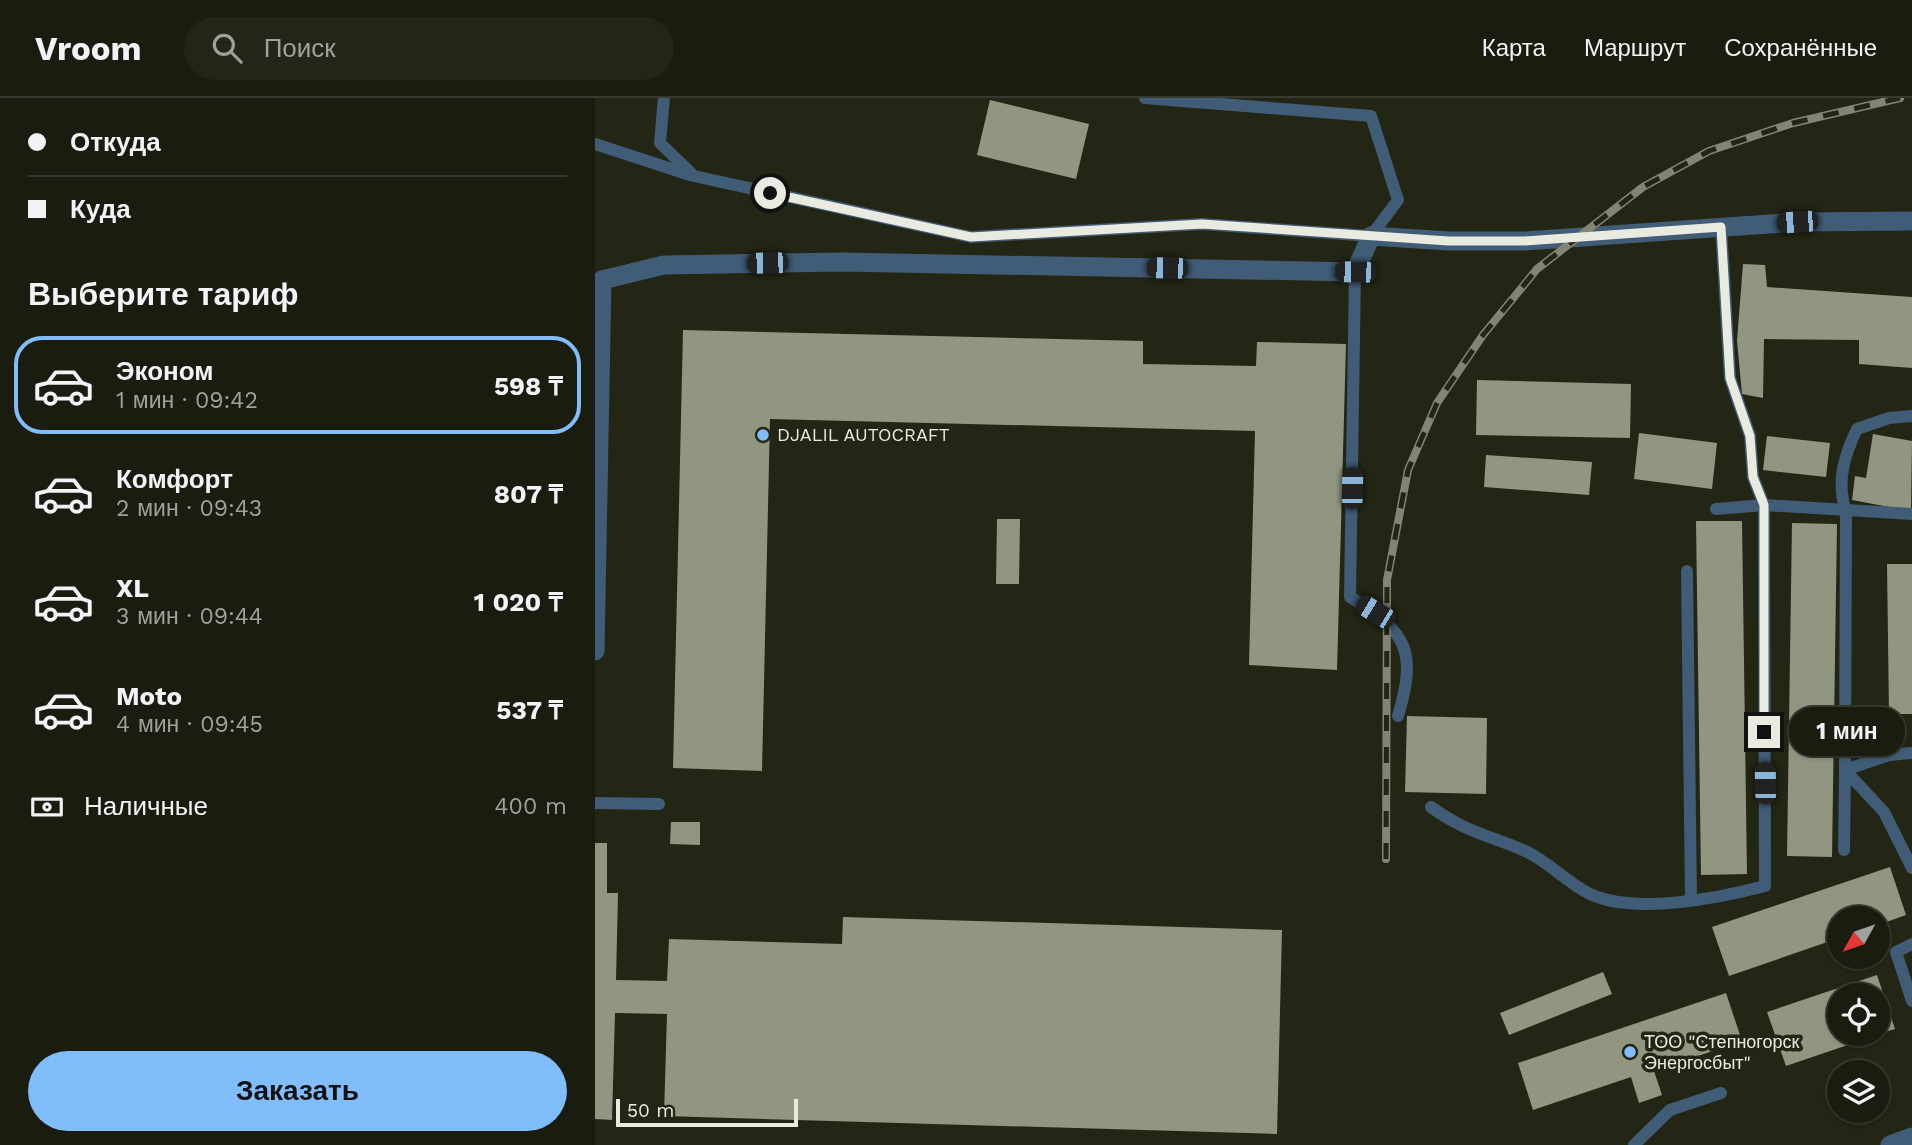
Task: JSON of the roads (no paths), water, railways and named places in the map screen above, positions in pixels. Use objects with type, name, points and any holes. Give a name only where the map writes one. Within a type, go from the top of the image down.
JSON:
[{"type":"street","points":[[595,651],[599,280],[664,265],[844,262],[1355,272],[1371,236],[1448,241],[1525,241],[1797,222],[1912,221]]},
{"type":"street","points":[[1890,1145],[1912,1137]]},
{"type":"lane","points":[[664,98],[660,142],[694,176]]},
{"type":"lane","points":[[595,144],[694,176],[971,237],[1202,224],[1371,236],[1398,200],[1371,116],[1145,98]]},
{"type":"lane","points":[[1431,807],[1459,827],[1525,850],[1591,894],[1623,903],[1725,896],[1765,886],[1764,505],[1753,477],[1750,436],[1730,378],[1721,227]]},
{"type":"lane","points":[[1355,272],[1350,597],[1375,612],[1404,642],[1409,664],[1407,687],[1398,716]]},
{"type":"lane","points":[[1844,850],[1846,512],[1840,495],[1844,456],[1857,429],[1889,418],[1912,416]]},
{"type":"lane","points":[[1716,509],[1764,505],[1912,514]]},
{"type":"lane","points":[[1687,571],[1691,899]]},
{"type":"lane","points":[[1845,770],[1889,755],[1912,754]]},
{"type":"lane","points":[[1845,770],[1884,812],[1912,868]]},
{"type":"lane","points":[[595,803],[659,804]]},
{"type":"lane","points":[[1912,944],[1896,953],[1912,1000]]},
{"type":"lane","points":[[1634,1145],[1670,1110],[1721,1093]]},
{"type":"railway","points":[[1386,859],[1387,580],[1408,470],[1437,403],[1483,335],[1537,269],[1643,187],[1709,151],[1793,123],[1900,98]]},
{"type":"place","name":"DJALIL AUTOCRAFT","points":[[763,435]]},
{"type":"place","name":"ТОО \"Степногорск Энергосбыт\"","points":[[1630,1052]]}]
